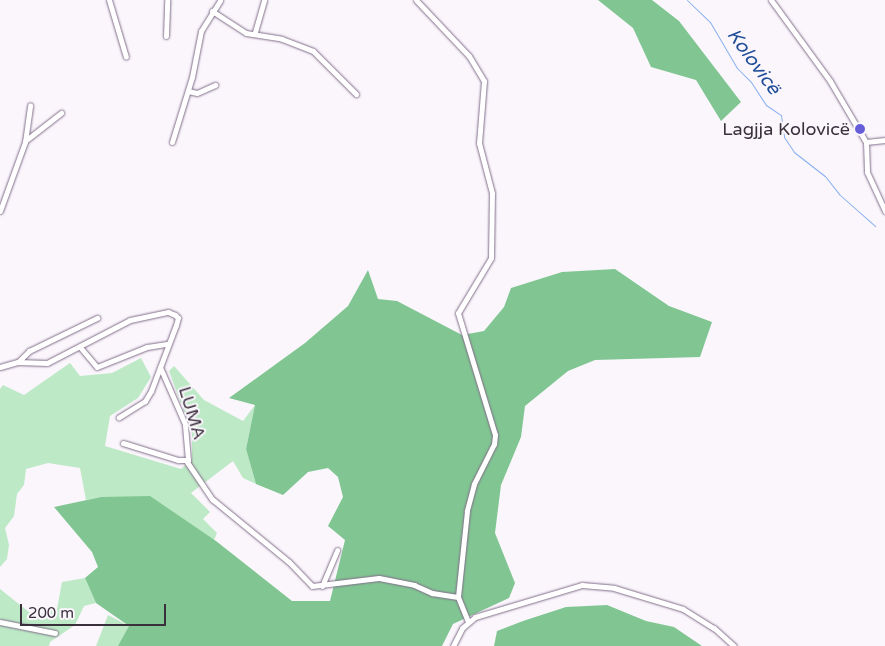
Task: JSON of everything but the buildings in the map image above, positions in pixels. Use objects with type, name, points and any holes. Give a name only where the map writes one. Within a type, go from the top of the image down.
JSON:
[{"type":"street","points":[[109,0],[126,57]]},
{"type":"street","points":[[166,36],[167,0]]},
{"type":"street","points":[[172,142],[188,91],[201,31],[220,0]]},
{"type":"street","points":[[255,32],[264,0]]},
{"type":"street","points":[[416,0],[469,56],[484,81],[480,151],[492,193],[491,258],[458,313],[495,435],[494,444],[474,484],[467,511],[458,597],[468,622]]},
{"type":"street","points":[[770,0],[830,80],[866,142],[867,172],[885,211]]},
{"type":"street","points":[[212,11],[246,33],[255,32],[313,51],[356,94]]},
{"type":"street","points":[[188,91],[197,93],[215,85]]},
{"type":"street","points":[[0,211],[25,142],[30,106]]},
{"type":"street","points":[[25,142],[61,112]]},
{"type":"street","points":[[866,142],[885,140]]},
{"type":"street","name":"LUMA","points":[[18,362],[47,363],[130,320],[168,312],[178,318],[145,401],[119,417]]},
{"type":"street","points":[[0,367],[18,362],[29,351],[97,318]]},
{"type":"street","points":[[80,347],[97,367],[147,347],[167,344]]},
{"type":"street","name":"LUMA","points":[[123,443],[187,462],[190,451],[185,424],[160,367]]},
{"type":"street","points":[[187,462],[212,498],[289,562],[312,586],[379,578],[458,597]]},
{"type":"street","points":[[322,586],[337,550]]},
{"type":"street","points":[[453,646],[468,622],[492,610],[570,587],[596,585],[683,609],[714,628],[734,646]]},
{"type":"street","points":[[0,622],[55,633]]},
{"type":"green space","points":[[598,0],[652,0],[679,21],[741,102],[721,121],[696,80],[651,67],[633,28]]},
{"type":"green space","points":[[615,269],[669,306],[712,322],[700,357],[595,360],[568,371],[525,406],[521,437],[501,485],[495,533],[515,583],[509,598],[453,624],[442,646],[118,646],[129,626],[96,603],[85,578],[98,567],[92,552],[54,507],[101,497],[150,496],[216,541],[292,601],[330,601],[345,540],[328,526],[343,497],[338,477],[328,468],[308,472],[283,495],[256,484],[246,449],[255,405],[229,398],[305,343],[348,306],[368,270],[378,299],[397,301],[462,335],[484,331],[504,307],[511,288],[562,272]]},
{"type":"green space","points":[[141,358],[151,377],[138,398],[110,416],[105,446],[181,469],[192,459],[192,433],[169,371],[174,366],[204,400],[243,421],[255,405],[246,449],[256,484],[243,478],[233,461],[191,493],[210,512],[203,519],[217,533],[214,540],[149,500],[101,497],[86,500],[80,468],[48,463],[26,469],[24,485],[17,494],[14,516],[5,528],[9,545],[7,559],[0,567],[0,389],[3,385],[24,395],[70,363],[80,376],[112,373]]},
{"type":"green space","points":[[85,578],[96,603],[84,606],[75,625],[50,642],[49,646],[0,646],[0,589],[34,616],[57,609],[62,582]]},
{"type":"green space","points":[[607,605],[646,621],[674,627],[702,646],[494,646],[497,631],[523,621],[566,607]]},
{"type":"green space","points":[[108,615],[129,626],[120,646],[96,646]]},
{"type":"waterway","name":"Kolovicë","points":[[687,0],[710,22],[737,68],[751,82],[766,105],[781,115],[784,137],[794,152],[825,176],[840,195],[875,226]]},
{"type":"place","name":"Lagjja Kolovicë","points":[[860,129]]}]
